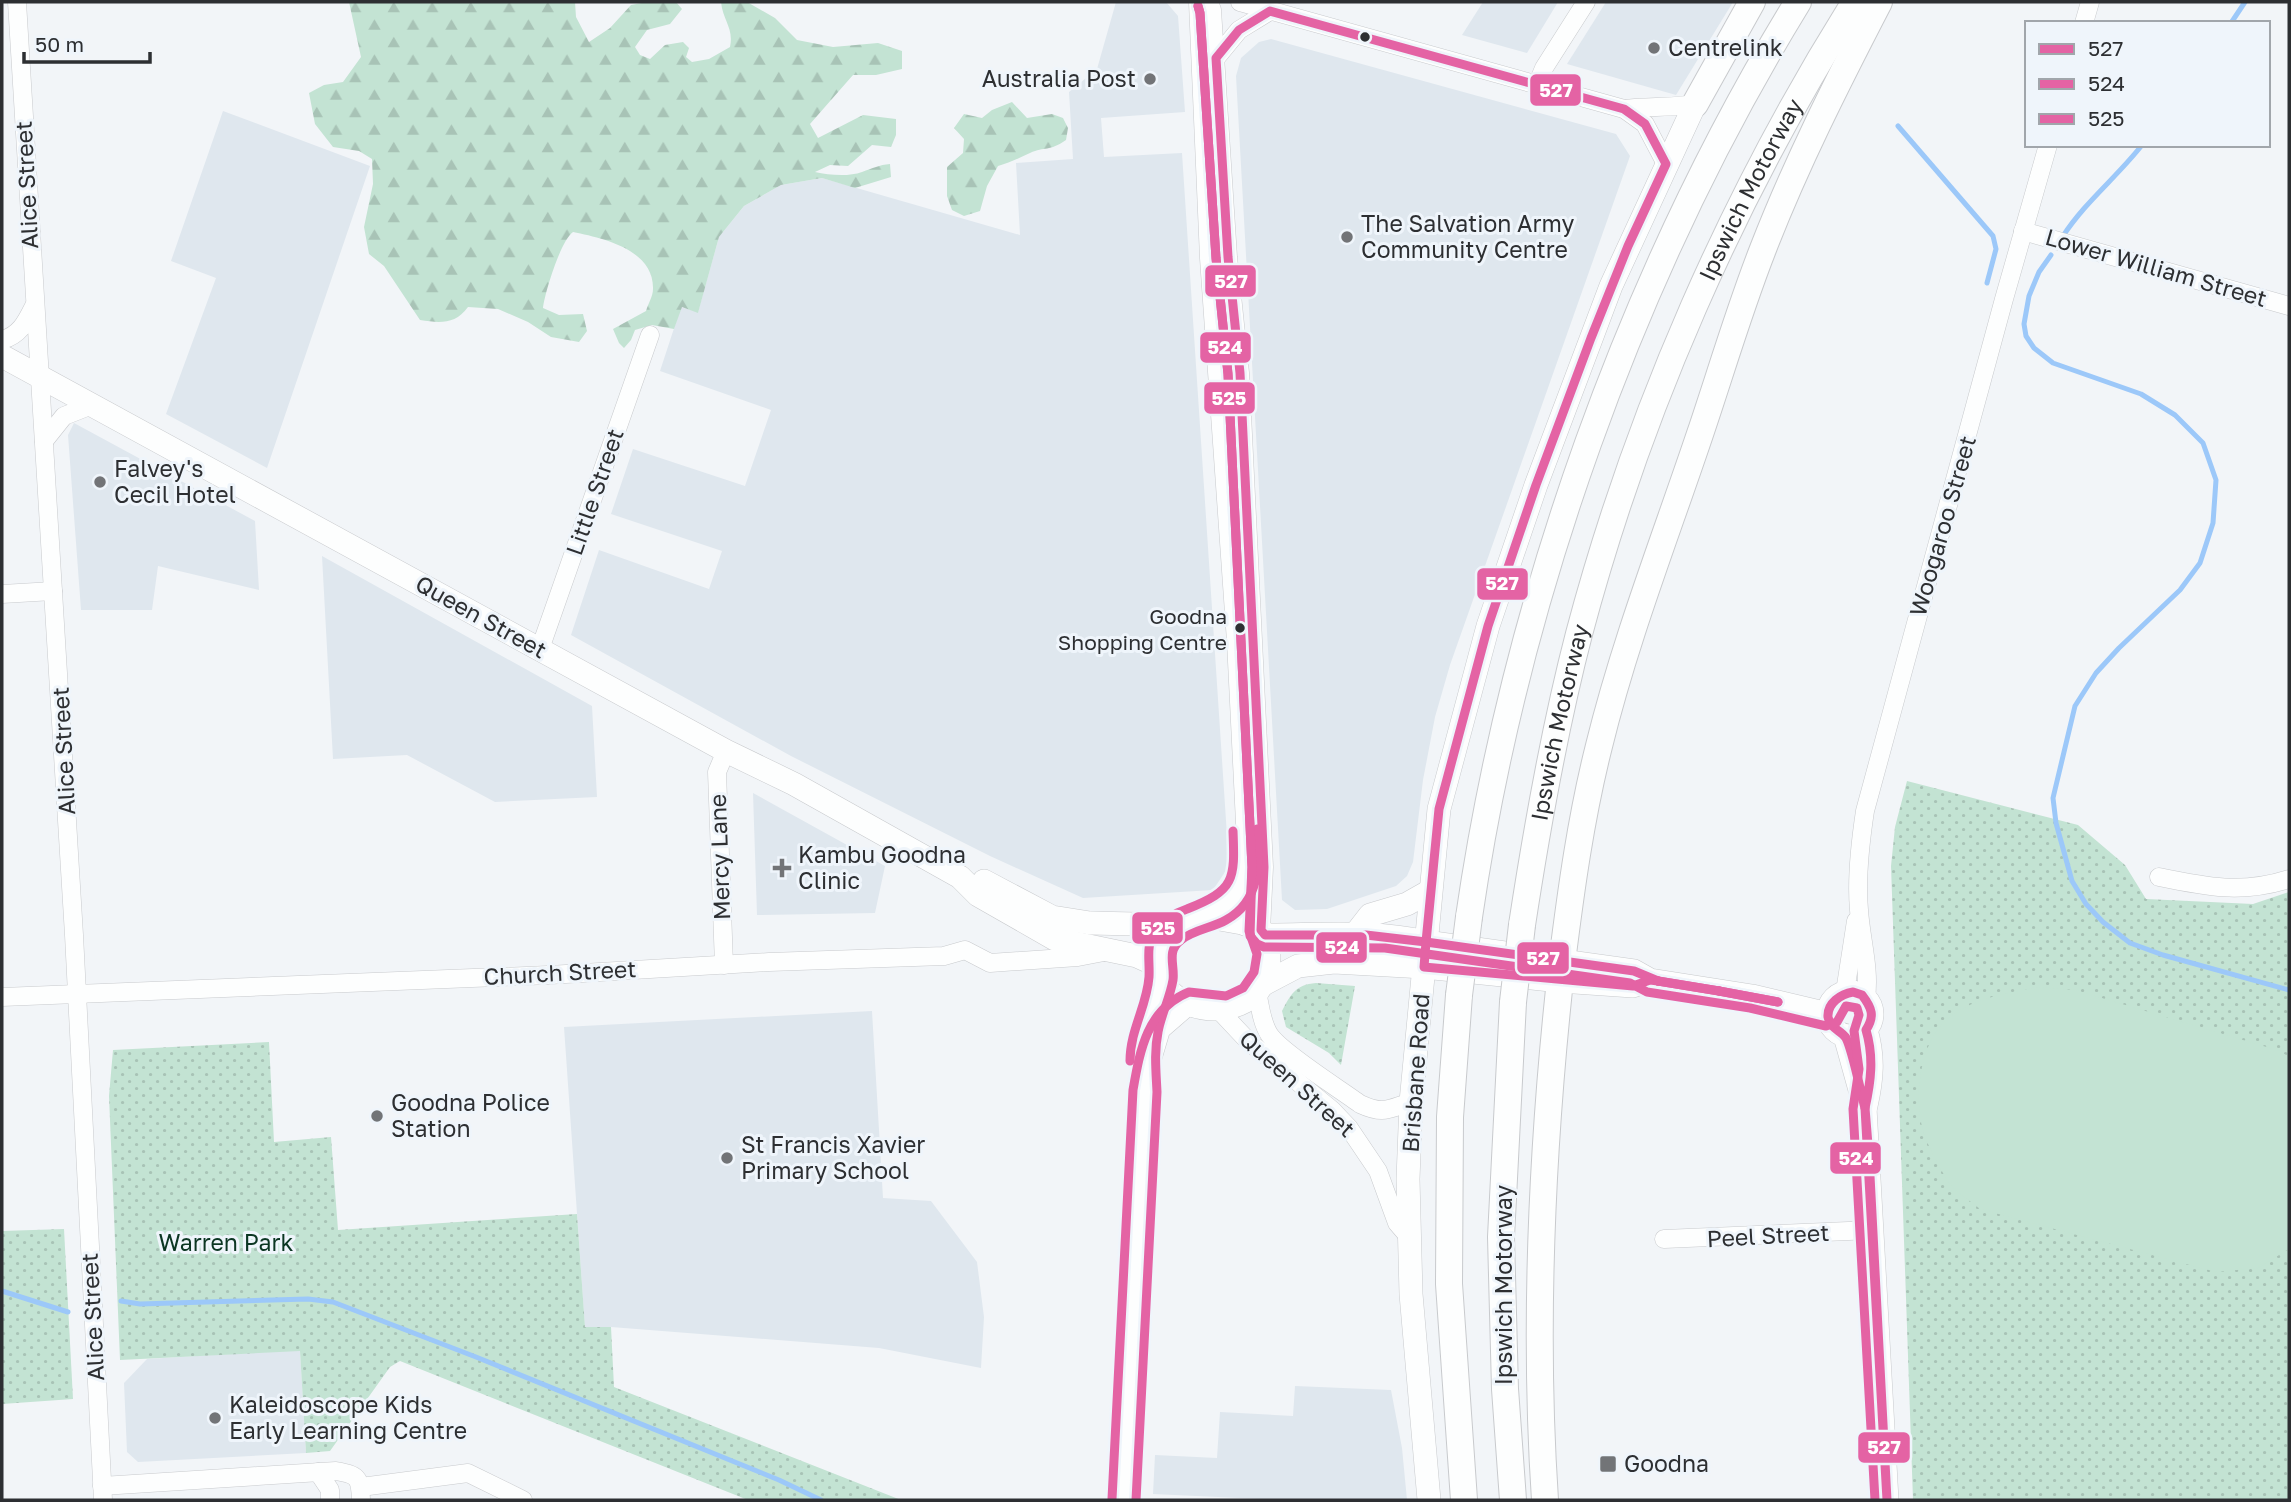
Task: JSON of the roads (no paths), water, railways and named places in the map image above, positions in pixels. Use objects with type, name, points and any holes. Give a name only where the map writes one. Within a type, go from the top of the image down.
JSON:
[{"type":"highway","points":[[1695,104],[1752,2]]},
{"type":"highway","name":"Ipswich Motorway","points":[[1464,1500],[1452,1350],[1449,1272],[1450,1117],[1459,995],[1469,917],[1480,849],[1513,691],[1569,498],[1622,353],[1686,209],[1738,107],[1798,2]]},
{"type":"highway","name":"Ipswich Motorway","points":[[1513,1500],[1505,1389],[1501,1237],[1513,1003],[1541,806],[1567,683],[1595,577],[1644,431],[1697,300],[1788,116],[1855,2]]},
{"type":"highway","points":[[1545,1500],[1539,1393],[1539,1271],[1547,1107],[1561,971],[1587,796],[1614,689],[1637,616],[1763,248],[1828,101],[1879,2]]},
{"type":"main road","name":"Brisbane Road","points":[[1429,1500],[1416,1364],[1409,1237],[1411,1102],[1439,810],[1488,626],[1527,509],[1628,246],[1695,104]]},
{"type":"main road","name":"Queen Street","points":[[2,356],[726,751],[794,784],[960,877],[978,895],[1055,939],[1137,956],[1160,972]]},
{"type":"main road","name":"Queen Street","points":[[960,877],[984,881],[1052,917],[1090,923],[1188,922]]},
{"type":"main road","points":[[1356,933],[1370,915],[1407,904],[1430,891]]},
{"type":"main road","points":[[1561,971],[1319,963],[1298,966],[1260,988],[1238,1005],[1217,1008],[1191,1004],[1174,995],[1166,987],[1160,972],[1159,954],[1165,938],[1188,922],[1230,920],[1263,932],[1341,936],[1356,933],[1404,937],[1633,986],[1650,980],[1752,996],[1828,1014]]},
{"type":"main road","points":[[1260,988],[1268,971],[1269,958],[1263,932]]},
{"type":"main road","points":[[1855,1033],[1872,1018],[1872,1010],[1855,995],[1833,1000],[1828,1014],[1833,1028],[1855,1033],[1871,1047],[1872,1077],[1865,1108],[1887,1500]]},
{"type":"street","name":"Alice Street","points":[[17,2],[77,993],[102,1493]]},
{"type":"street","points":[[1188,922],[1229,904],[1241,886],[1247,863],[1227,501],[1209,258],[1198,2]]},
{"type":"street","points":[[1209,2],[1216,58],[1228,257],[1245,454],[1264,867],[1263,932]]},
{"type":"street","points":[[1240,2],[1624,109],[1645,124],[1666,164]]},
{"type":"street","points":[[1537,85],[1544,68],[1586,2]]},
{"type":"street","points":[[2085,21],[2090,2]]},
{"type":"street","points":[[1216,58],[1239,30],[1270,11]]},
{"type":"street","points":[[1624,109],[1643,106],[1670,108],[1695,104]]},
{"type":"street","name":"Woogaroo Street","points":[[1855,995],[1859,853],[1867,800],[2047,147]]},
{"type":"street","name":"Lower William Street","points":[[2023,231],[2289,306]]},
{"type":"street","points":[[2,340],[16,334],[24,326],[34,306]]},
{"type":"street","name":"Little Street","points":[[540,649],[650,335]]},
{"type":"street","points":[[44,441],[64,416],[92,405]]},
{"type":"street","points":[[2,594],[53,591]]},
{"type":"street","name":"Mercy Lane","points":[[724,965],[717,772],[726,751]]},
{"type":"street","points":[[2160,877],[2214,888],[2238,889],[2289,879]]},
{"type":"street","name":"Church Street","points":[[2,997],[944,956],[965,950],[990,963],[1078,957],[1114,950]]},
{"type":"street","points":[[1124,1500],[1145,1091],[1142,1053],[1160,972]]},
{"type":"street","name":"Queen Street","points":[[1260,988],[1261,1012],[1269,1034],[1290,1053],[1370,1109],[1389,1111],[1411,1102]]},
{"type":"street","points":[[1145,1091],[1161,1030],[1191,1004]]},
{"type":"street","name":"Queen Street","points":[[1217,1008],[1248,1041],[1332,1110],[1362,1143],[1378,1171],[1397,1223],[1409,1237]]},
{"type":"street","name":"Peel Street","points":[[1664,1239],[1872,1230]]},
{"type":"street","points":[[102,1493],[336,1471],[353,1474],[361,1494],[468,1473],[523,1500]]},
{"type":"street","points":[[318,1472],[330,1490],[330,1500]]},
{"type":"waterway","points":[[2232,21],[2245,2]]},
{"type":"waterway","points":[[1898,126],[1993,236],[1996,249],[1987,283]]},
{"type":"waterway","points":[[2063,236],[2081,212],[2140,147]]},
{"type":"waterway","points":[[2051,255],[2039,272],[2029,296],[2024,324],[2026,336],[2034,348],[2053,363],[2141,394],[2175,415],[2203,443],[2216,480],[2213,523],[2200,563],[2180,590],[2096,673],[2075,706],[2053,798],[2056,823],[2072,881],[2086,904],[2103,922],[2130,943],[2163,955],[2289,990]]},
{"type":"waterway","points":[[2,1291],[68,1312]]},
{"type":"waterway","points":[[121,1301],[140,1304],[308,1299],[333,1302],[476,1357],[779,1480],[821,1500]]},
{"type":"place","name":"Centrelink","points":[[1654,48]]},
{"type":"place","name":"Australia Post","points":[[1150,79]]},
{"type":"place","name":"The Salvation Army Community Centre","points":[[1347,237]]},
{"type":"place","name":"Falvey's Cecil Hotel","points":[[100,482]]},
{"type":"place","name":"Goodna Shopping Centre","points":[[1240,628]]},
{"type":"place","name":"Kambu Goodna Clinic","points":[[782,868]]},
{"type":"place","name":"Goodna Police Station","points":[[377,1116]]},
{"type":"place","name":"St Francis Xavier Primary School","points":[[727,1158]]},
{"type":"place","name":"Kaleidoscope Kids Early Learning Centre","points":[[215,1418]]},
{"type":"place","name":"Goodna","points":[[1608,1464]]},
{"type":"park label","name":"Warren Park","points":[[226,1243]]}]
